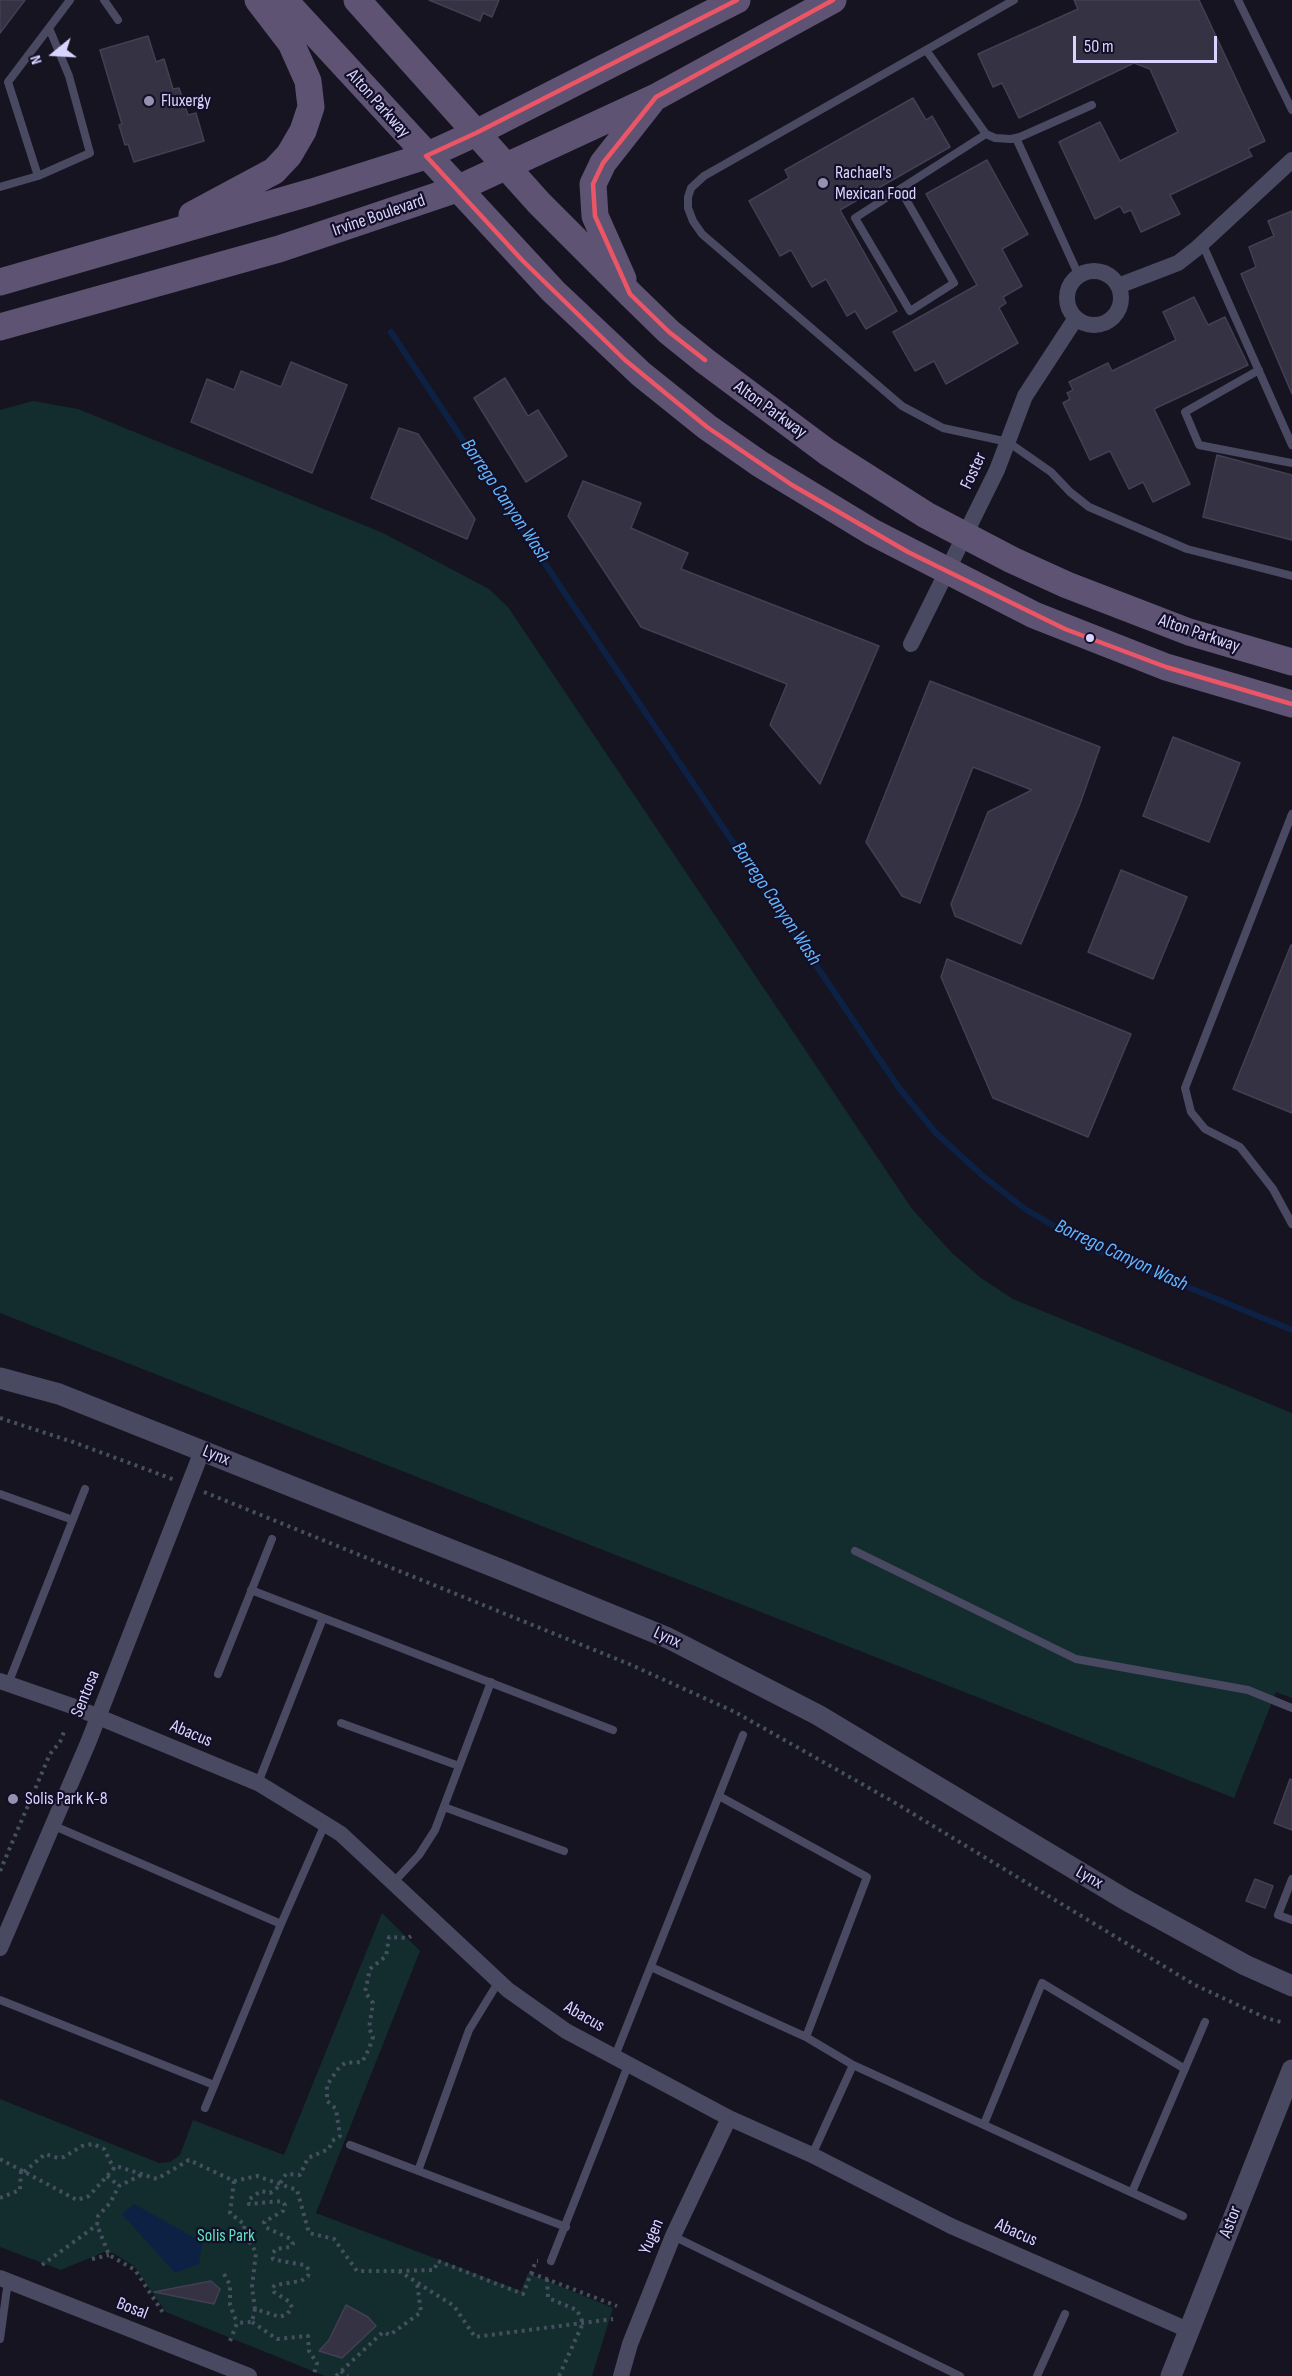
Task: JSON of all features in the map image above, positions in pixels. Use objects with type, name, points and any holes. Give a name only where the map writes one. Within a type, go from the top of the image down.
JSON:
[{"type":"main road","points":[[125,247],[199,212],[274,171],[290,155],[303,131],[311,107],[308,81],[291,43],[258,0]]},
{"type":"main road","name":"Alton Parkway","points":[[284,0],[426,156],[561,299],[625,360],[679,405],[760,464],[872,532],[1034,615],[1125,652],[1230,687],[1292,704]]},
{"type":"main road","name":"Alton Parkway","points":[[357,0],[476,134],[580,246],[669,332],[778,417],[877,485],[963,535],[1012,560],[1095,597],[1189,632],[1292,663]]},
{"type":"main road","points":[[0,282],[312,192],[426,156],[476,134],[737,0]]},
{"type":"main road","name":"Irvine Boulevard","points":[[0,327],[279,249],[457,189],[656,97],[833,0]]},
{"type":"main road","points":[[630,294],[595,216],[593,184],[603,163],[656,97]]},
{"type":"street","points":[[1118,286],[1178,263],[1292,160]]},
{"type":"street","points":[[1093,271],[1103,273],[1112,278],[1118,286],[1119,307],[1105,322],[1095,325],[1085,323],[1076,318],[1070,309],[1067,299],[1069,289],[1079,276],[1093,271]]},
{"type":"street","name":"Foster","points":[[910,644],[997,470],[1025,396],[1076,318]]},
{"type":"street","name":"Lynx","points":[[0,1378],[59,1394],[668,1638],[818,1715],[1126,1900],[1245,1965],[1292,1986]]},
{"type":"street","name":"Sentosa","points":[[0,1948],[98,1716],[202,1451]]},
{"type":"street","name":"Abacus","points":[[4,1683],[98,1716],[258,1783],[325,1824],[341,1834],[499,1981],[566,2031],[729,2118],[812,2155],[951,2226],[1188,2330]]},
{"type":"street","name":"Astor","points":[[1171,2376],[1292,2070]]},
{"type":"street","name":"Yugen","points":[[621,2376],[630,2344],[673,2236],[729,2118]]},
{"type":"street","name":"Bosal","points":[[4,2280],[249,2376]]},
{"type":"lane","points":[[38,176],[8,82],[70,0]]},
{"type":"lane","points":[[104,0],[118,20]]},
{"type":"lane","points":[[1014,0],[704,176],[691,188],[688,208],[693,221],[702,234],[902,406],[943,428],[1008,442],[1051,472],[1070,492],[1089,507],[1187,549],[1292,576]]},
{"type":"lane","points":[[1238,0],[1292,110]]},
{"type":"lane","points":[[0,187],[38,176],[90,153],[69,76],[49,28]]},
{"type":"lane","points":[[926,50],[986,134],[1004,139],[1016,138],[1092,105]]},
{"type":"lane","points":[[900,189],[954,283],[910,311],[855,218],[900,189],[986,134]]},
{"type":"lane","points":[[1016,138],[1079,276]]},
{"type":"lane","points":[[1202,243],[1292,446]]},
{"type":"lane","points":[[1258,370],[1185,412],[1199,445],[1292,463]]},
{"type":"lane","points":[[1292,814],[1185,1088],[1191,1112],[1205,1129],[1240,1147],[1273,1189],[1292,1224]]},
{"type":"lane","points":[[4,1683],[85,1489]]},
{"type":"lane","points":[[0,1494],[73,1521]]},
{"type":"lane","points":[[218,1674],[272,1539]]},
{"type":"lane","points":[[855,1551],[1076,1659],[1248,1690],[1292,1708]]},
{"type":"lane","points":[[251,1590],[613,1730]]},
{"type":"lane","points":[[258,1783],[323,1618]]},
{"type":"lane","points":[[393,1883],[418,1855],[435,1830],[491,1682]]},
{"type":"lane","points":[[341,1723],[459,1766]]},
{"type":"lane","points":[[551,2261],[566,2227],[651,1966],[743,1735]]},
{"type":"lane","points":[[719,1796],[867,1876],[806,2037]]},
{"type":"lane","points":[[444,1807],[564,1851]]},
{"type":"lane","points":[[205,2108],[325,1824]]},
{"type":"lane","points":[[52,1825],[281,1924]]},
{"type":"lane","points":[[1292,1879],[1278,1915],[1292,1920]]},
{"type":"lane","points":[[651,1966],[806,2037],[853,2065],[1184,2216]]},
{"type":"lane","points":[[418,2171],[469,2030],[499,1981]]},
{"type":"lane","points":[[984,2124],[1042,1983],[1185,2068]]},
{"type":"lane","points":[[0,2000],[214,2085]]},
{"type":"lane","points":[[1132,2193],[1204,2022]]},
{"type":"lane","points":[[812,2155],[853,2065]]},
{"type":"lane","points":[[350,2145],[566,2227]]},
{"type":"lane","points":[[673,2236],[960,2376]]},
{"type":"lane","points":[[0,2339],[4,2280]]},
{"type":"lane","points":[[1037,2376],[1065,2314]]},
{"type":"path","points":[[0,1418],[73,1442],[166,1477]]},
{"type":"path","points":[[217,1497],[629,1664],[735,1712],[892,1801],[1195,1985],[1266,2018],[1281,2022]]},
{"type":"path","points":[[0,1871],[50,1754],[60,1742],[64,1732]]},
{"type":"path","points":[[255,2310],[280,2317],[287,2314],[292,2308],[290,2302],[274,2292],[272,2288],[275,2285],[301,2281],[308,2276],[309,2270],[305,2265],[273,2259],[272,2254],[276,2249],[290,2247],[293,2244],[291,2239],[265,2227],[264,2222],[283,2211],[285,2205],[282,2200],[249,2204],[248,2200],[261,2191],[270,2193],[276,2189],[286,2174],[300,2175],[308,2158],[329,2149],[332,2141],[340,2136],[336,2109],[327,2101],[327,2085],[345,2063],[362,2062],[369,2049],[373,2037],[369,2028],[373,2003],[365,1992],[370,1969],[386,1956],[389,1937],[408,1938],[411,1936]]},
{"type":"path","points":[[0,2198],[20,2190],[23,2171],[45,2154],[58,2158],[64,2157],[82,2146],[93,2144],[104,2149],[114,2169]]},
{"type":"path","points":[[0,2159],[77,2200],[89,2196],[116,2166],[157,2179],[189,2160],[234,2181],[257,2176],[297,2190],[309,2233],[334,2239],[357,2271],[434,2270],[438,2261],[523,2294],[536,2261],[551,2261]]},
{"type":"path","points":[[142,2175],[119,2186],[110,2203],[98,2216],[97,2225],[109,2255],[135,2270],[164,2314]]},
{"type":"path","points":[[107,2176],[119,2186]]},
{"type":"path","points":[[234,2181],[230,2213],[245,2225],[241,2240],[251,2243],[255,2253],[253,2298],[255,2310],[252,2322]]},
{"type":"path","points":[[42,2265],[97,2225]]},
{"type":"path","points":[[92,2259],[109,2255]]},
{"type":"path","points":[[399,2271],[454,2306],[475,2337],[613,2319]]},
{"type":"path","points":[[531,2273],[617,2306]]},
{"type":"path","points":[[224,2274],[230,2285],[230,2305],[237,2323],[230,2342]]},
{"type":"path","points":[[547,2279],[548,2298],[577,2310],[583,2323],[559,2376]]},
{"type":"path","points":[[336,2376],[383,2332],[390,2335],[421,2312],[417,2283]]},
{"type":"path","points":[[237,2323],[252,2322],[277,2339],[308,2336],[309,2351],[317,2363],[314,2374]]},
{"type":"path","points":[[341,2371],[348,2376]]},
{"type":"green space","points":[[33,401],[78,409],[383,533],[489,589],[508,607],[912,1209],[952,1253],[981,1278],[1013,1299],[1292,1413],[1292,1698],[1276,1692],[1234,1798],[0,1313],[0,410]]},
{"type":"green space","name":"Solis Park","points":[[382,1913],[420,1951],[316,2213],[521,2291],[528,2273],[613,2308],[592,2376],[325,2376],[166,2312],[134,2266],[113,2253],[104,2252],[61,2270],[0,2247],[0,2099],[159,2163],[170,2162],[180,2155],[193,2120],[284,2155]]},
{"type":"water","points":[[134,2204],[202,2242],[199,2264],[175,2273],[122,2214]]},
{"type":"building","points":[[0,0],[25,0],[0,33]]},
{"type":"building","points":[[429,0],[499,0],[492,17],[483,13],[480,21]]},
{"type":"building","points":[[1074,0],[1199,0],[1265,141],[1248,149],[1252,156],[1170,195],[1180,214],[1141,232],[1131,210],[1124,213],[1120,206],[1095,219],[1059,142],[1100,122],[1120,161],[1178,132],[1150,69],[1134,63],[1019,118],[1002,83],[993,87],[978,54],[1078,9]]},
{"type":"building","name":"Fluxergy","points":[[148,36],[156,62],[164,59],[173,89],[179,88],[188,115],[196,113],[204,141],[134,162],[128,144],[125,145],[119,125],[122,124],[100,50]]},
{"type":"building","points":[[913,98],[926,120],[932,116],[950,147],[840,210],[897,311],[866,329],[855,311],[847,316],[826,279],[812,287],[791,250],[780,256],[749,201],[789,178],[785,170]]},
{"type":"building","points":[[987,160],[1028,234],[1002,249],[1022,286],[1003,297],[1006,303],[999,308],[1018,343],[946,384],[934,361],[915,371],[893,332],[977,285],[926,194]]},
{"type":"building","points":[[1292,211],[1292,394],[1241,274],[1256,267],[1249,247],[1274,236],[1268,221]]},
{"type":"building","points":[[1194,297],[1208,325],[1225,317],[1248,365],[1154,409],[1190,484],[1153,502],[1143,482],[1129,489],[1110,451],[1090,460],[1063,403],[1070,399],[1067,393],[1073,390],[1069,382],[1108,363],[1112,371],[1176,340],[1163,312]]},
{"type":"building","points":[[291,362],[347,385],[312,473],[191,422],[207,379],[234,390],[241,371],[281,387]]},
{"type":"building","points":[[505,378],[528,416],[538,410],[567,456],[526,482],[474,398]]},
{"type":"building","points":[[399,428],[418,434],[475,519],[467,539],[371,498]]},
{"type":"building","points":[[1217,455],[1292,475],[1292,540],[1203,517]]},
{"type":"building","points":[[583,481],[641,503],[631,528],[688,553],[681,569],[879,646],[820,784],[770,725],[787,684],[641,627],[568,516]]},
{"type":"building","points":[[930,681],[1100,747],[1080,804],[1021,944],[955,916],[951,904],[988,812],[1032,790],[973,767],[920,903],[902,896],[866,842]]},
{"type":"building","points":[[1173,737],[1240,763],[1209,842],[1143,816]]},
{"type":"building","points":[[1121,870],[1187,897],[1153,979],[1088,952]]},
{"type":"building","points":[[1292,945],[1292,1113],[1233,1089]]},
{"type":"building","points":[[947,959],[1131,1034],[1088,1137],[993,1098],[941,977]]},
{"type":"building","points":[[1290,1779],[1292,1780],[1292,1830],[1274,1823]]},
{"type":"building","points":[[1255,1879],[1273,1886],[1265,1908],[1246,1901]]},
{"type":"building","points":[[211,2281],[220,2289],[214,2304],[154,2292]]},
{"type":"building","points":[[346,2305],[368,2317],[376,2326],[342,2358],[319,2351],[329,2340]]},
{"type":"waterway","name":"Borrego Canyon Wash","points":[[391,332],[899,1088],[936,1133],[983,1176],[1025,1209],[1088,1246],[1292,1330]]},
{"type":"transit line","points":[[737,0],[476,133],[426,156],[522,260],[625,360],[707,427],[792,485],[908,552],[1065,629],[1166,667],[1292,704]]},
{"type":"transit line","points":[[705,360],[669,332],[630,294],[595,216],[593,184],[603,163],[656,97],[833,0]]},
{"type":"place","name":"Fluxergy","points":[[149,101]]},
{"type":"place","name":"Rachael's Mexican Food","points":[[823,183]]},
{"type":"place","name":"Solis Park K-8","points":[[13,1799]]}]
